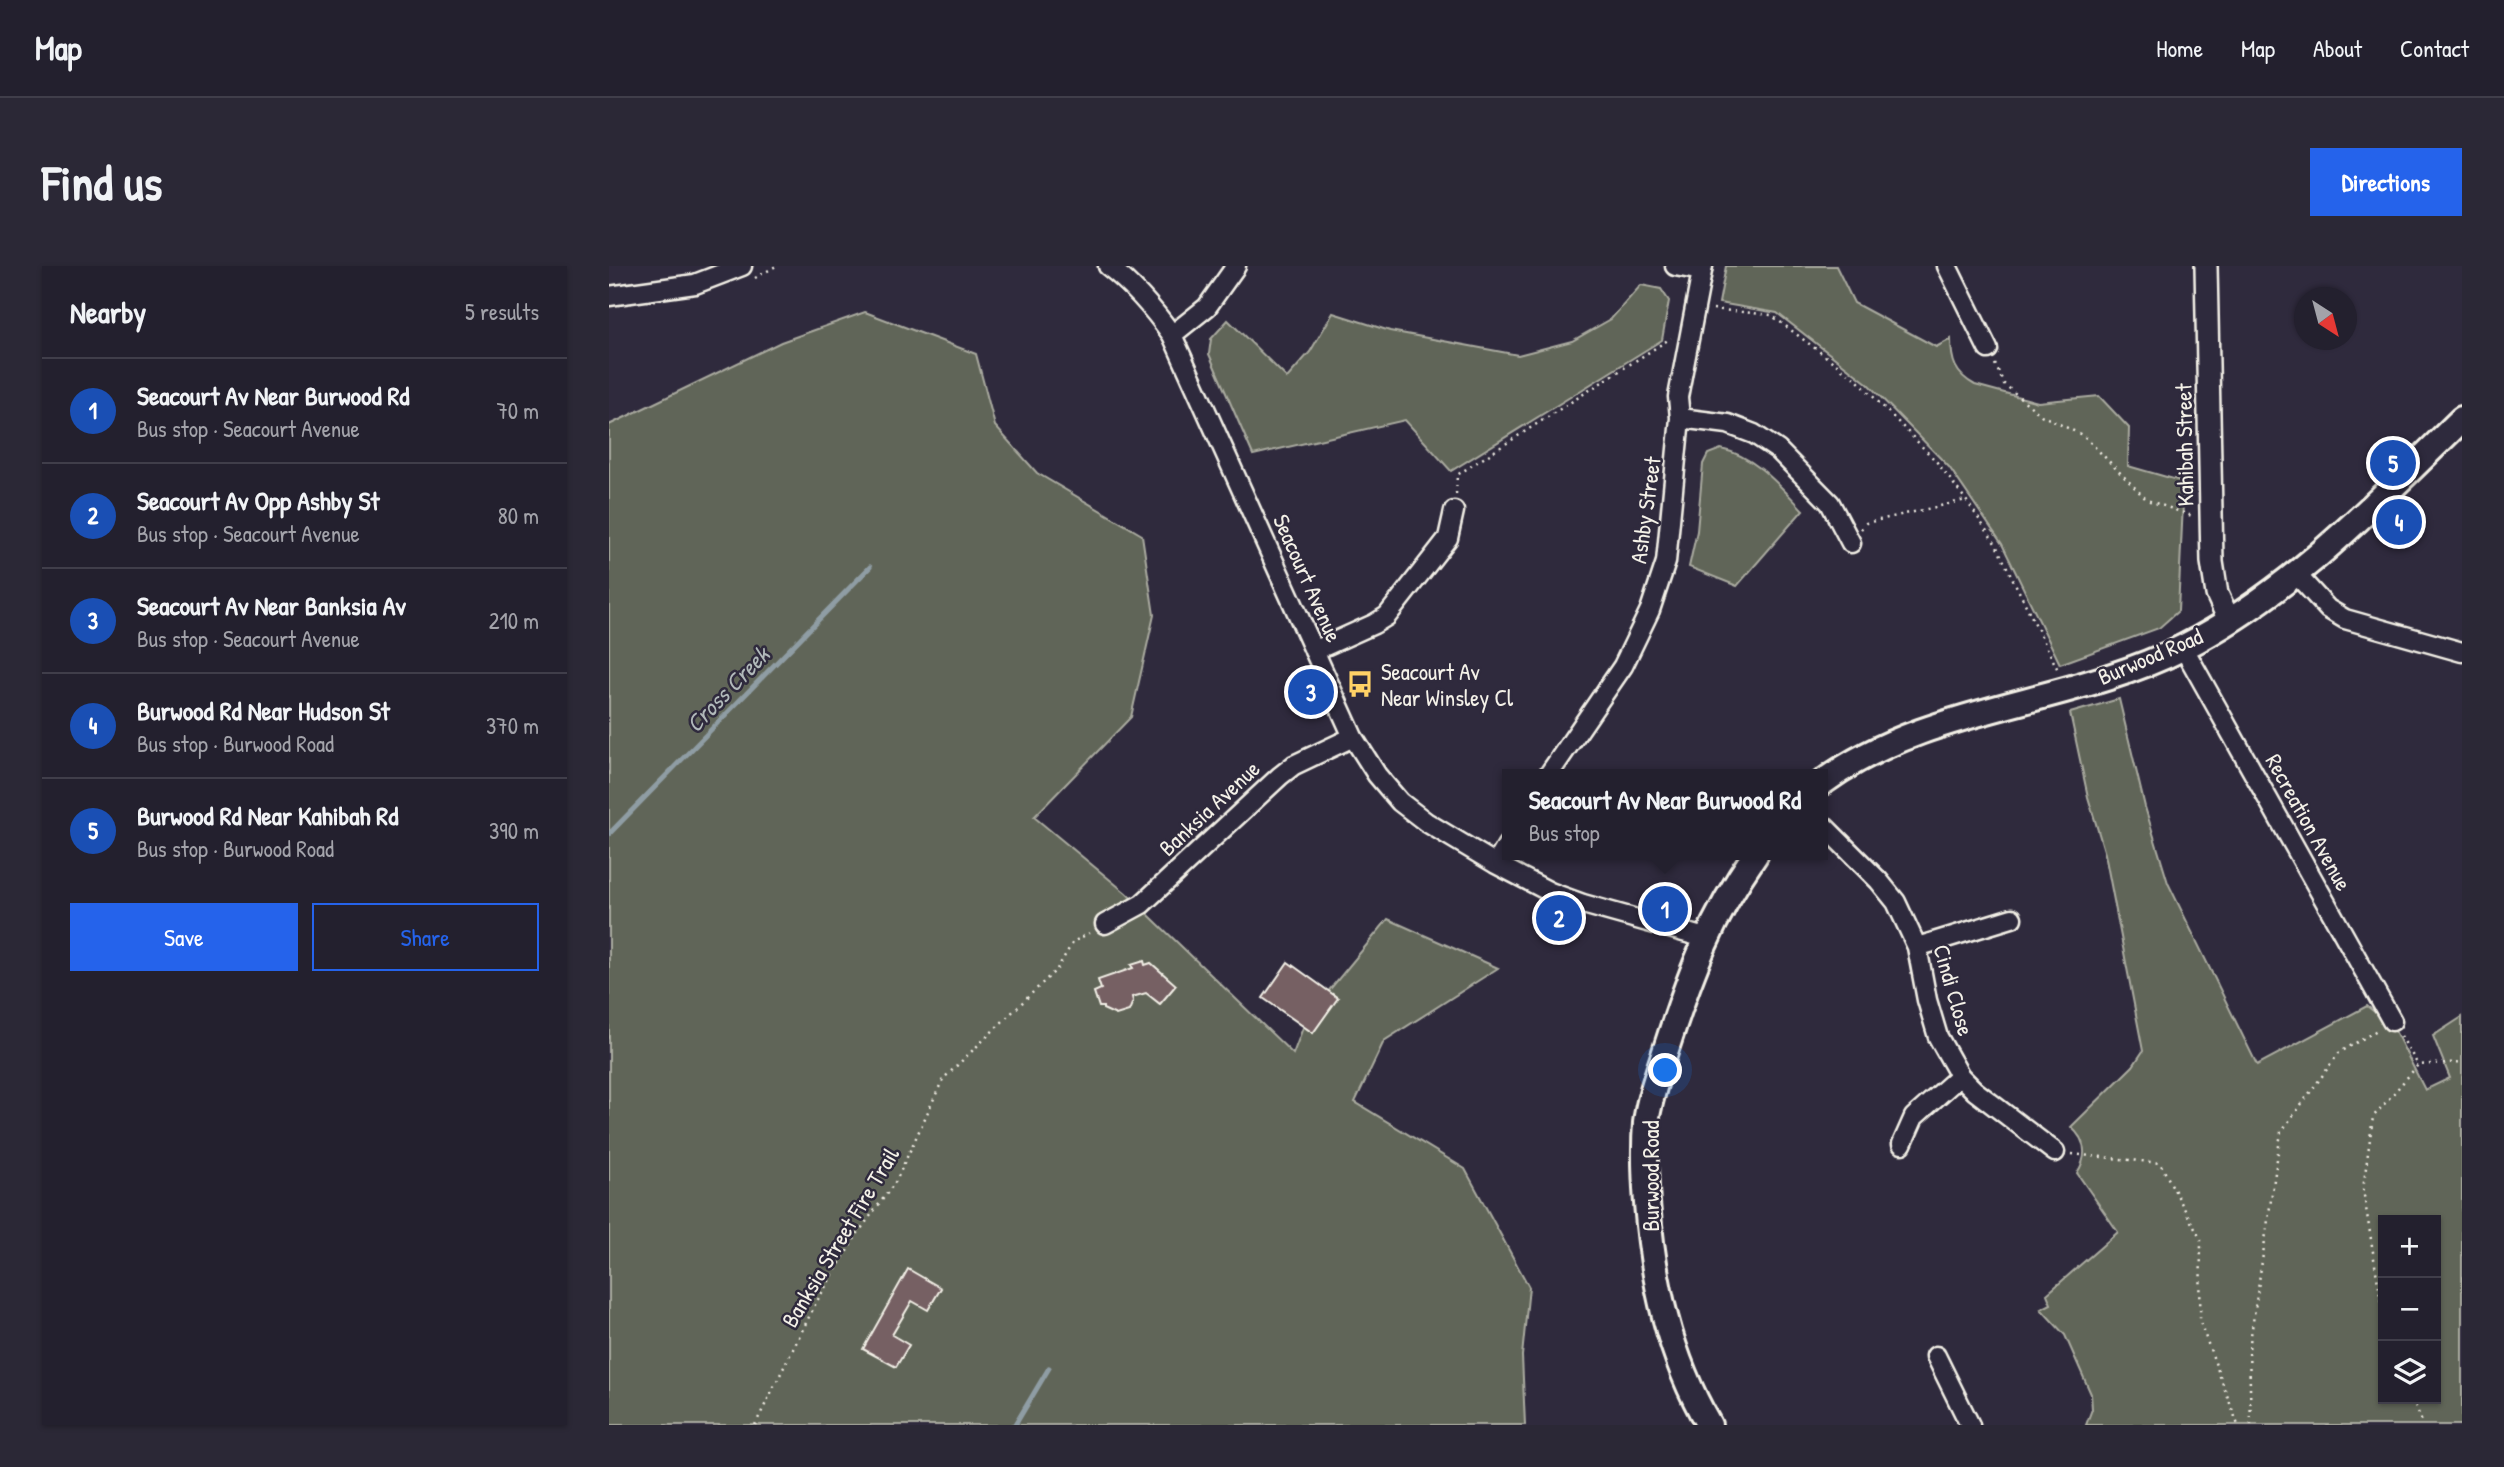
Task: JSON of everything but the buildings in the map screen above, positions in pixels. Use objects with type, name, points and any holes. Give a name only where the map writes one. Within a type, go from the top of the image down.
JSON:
[{"type":"main road","name":"Burwood Road","points":[[1828,778],[1892,744],[1941,725],[2122,672],[2183,648],[2296,575],[2344,534],[2462,419]]},
{"type":"main road","name":"Burwood Road","points":[[1709,1425],[1679,1365],[1662,1308],[1650,1248],[1646,1122],[1676,1018],[1705,938],[1731,888],[1751,860]]},
{"type":"street","points":[[609,296],[695,284],[742,266]]},
{"type":"street","name":"Seacourt Avenue","points":[[1108,266],[1132,285],[1172,335],[1353,737],[1377,775],[1400,802],[1426,822],[1496,864],[1550,892],[1583,905],[1705,938]]},
{"type":"street","points":[[1172,335],[1207,307],[1236,266]]},
{"type":"street","points":[[1675,266],[1702,269]]},
{"type":"street","points":[[1947,266],[1988,349]]},
{"type":"street","name":"Kahibah Street","points":[[2206,266],[2212,562],[2217,594],[2229,620]]},
{"type":"street","name":"Ashby Street","points":[[1552,769],[1623,666],[1650,610],[1666,562],[1680,418],[1678,397],[1702,269]]},
{"type":"street","points":[[1680,418],[1728,424],[1754,434],[1777,450],[1830,503],[1851,543]]},
{"type":"street","points":[[1314,651],[1387,616],[1448,538],[1454,511]]},
{"type":"street","points":[[2296,575],[2328,609],[2345,619],[2462,652]]},
{"type":"street","name":"Recreation Avenue","points":[[2183,648],[2392,1021]]},
{"type":"street","name":"Banksia Avenue","points":[[1105,924],[1142,904],[1287,770],[1353,737]]},
{"type":"street","name":"Cindi Close","points":[[1828,831],[1879,881],[1896,902],[1917,947],[1927,1000],[1938,1037],[1960,1076],[1975,1091],[2055,1152]]},
{"type":"street","points":[[1496,864],[1502,854]]},
{"type":"street","points":[[1917,947],[2012,918]]},
{"type":"street","points":[[1902,1143],[1914,1117],[1960,1076]]},
{"type":"street","points":[[1935,1356],[1970,1425]]},
{"type":"path","points":[[1454,511],[1457,475],[1693,315],[1771,315],[1857,380],[1936,461],[1995,543],[2067,688]]},
{"type":"path","points":[[1988,349],[2004,384],[2041,415],[2084,436],[2147,500],[2211,522]]},
{"type":"path","points":[[1851,543],[1866,523],[1966,500]]},
{"type":"path","name":"Banksia Street Fire Trail","points":[[755,1425],[817,1301],[858,1233],[896,1181],[943,1079],[1057,969],[1073,942],[1105,924]]},
{"type":"path","points":[[2251,1425],[2249,1349],[2281,1132],[2339,1054],[2392,1021],[2418,1065]]},
{"type":"path","points":[[2378,1284],[2363,1189],[2373,1117],[2418,1065],[2462,1062]]},
{"type":"path","points":[[2055,1152],[2160,1163],[2201,1240],[2200,1322],[2238,1425]]},
{"type":"path","points":[[2415,1404],[2423,1425]]},
{"type":"green space","points":[[1726,266],[1836,266],[1854,303],[1936,347],[1951,339],[1955,366],[1975,385],[2038,402],[2099,396],[2129,428],[2128,466],[2184,482],[2178,611],[2159,628],[2060,664],[2002,544],[1949,467],[1867,383],[1777,313],[1719,303]]},
{"type":"green space","points":[[1641,285],[1661,289],[1669,301],[1662,340],[1451,471],[1405,420],[1253,455],[1209,354],[1211,339],[1228,320],[1287,378],[1310,352],[1333,313],[1390,331],[1518,355],[1572,341],[1611,319]]},
{"type":"green space","points":[[865,312],[976,354],[995,426],[1037,473],[1142,535],[1154,615],[1131,717],[1034,817],[1126,893],[1293,1054],[1307,1017],[1388,919],[1498,968],[1384,1041],[1355,1102],[1465,1169],[1529,1287],[1522,1356],[1525,1425],[609,1425],[609,425],[781,342]]},
{"type":"green space","points":[[1721,449],[1756,465],[1803,510],[1737,586],[1689,567],[1697,531],[1703,464],[1708,454]]},
{"type":"green space","points":[[2119,699],[2145,807],[2168,883],[2257,1065],[2367,1006],[2393,1027],[2425,1090],[2450,1078],[2433,1036],[2462,1017],[2462,1425],[2086,1425],[2092,1409],[2091,1394],[2065,1335],[2041,1309],[2051,1304],[2047,1294],[2118,1232],[2077,1173],[2083,1160],[2084,1148],[2080,1137],[2071,1127],[2133,1066],[2143,1051],[2105,854],[2088,797],[2070,713]]},
{"type":"waterway","name":"Cross Creek","points":[[609,834],[870,567]]},
{"type":"waterway","points":[[1015,1425],[1049,1368]]},
{"type":"place","name":"Burwood Rd Near Kahibah Rd","points":[[2393,463]]},
{"type":"place","name":"Burwood Rd Near Hudson St","points":[[2399,522]]},
{"type":"place","name":"Seacourt Av Near Winsley Cl","points":[[1360,684]]},
{"type":"place","name":"Seacourt Av Near Banksia Av","points":[[1311,692]]},
{"type":"place","name":"Seacourt Av Near Burwood Rd","points":[[1665,909]]},
{"type":"place","name":"Seacourt Av Opp Ashby St","points":[[1559,918]]}]
